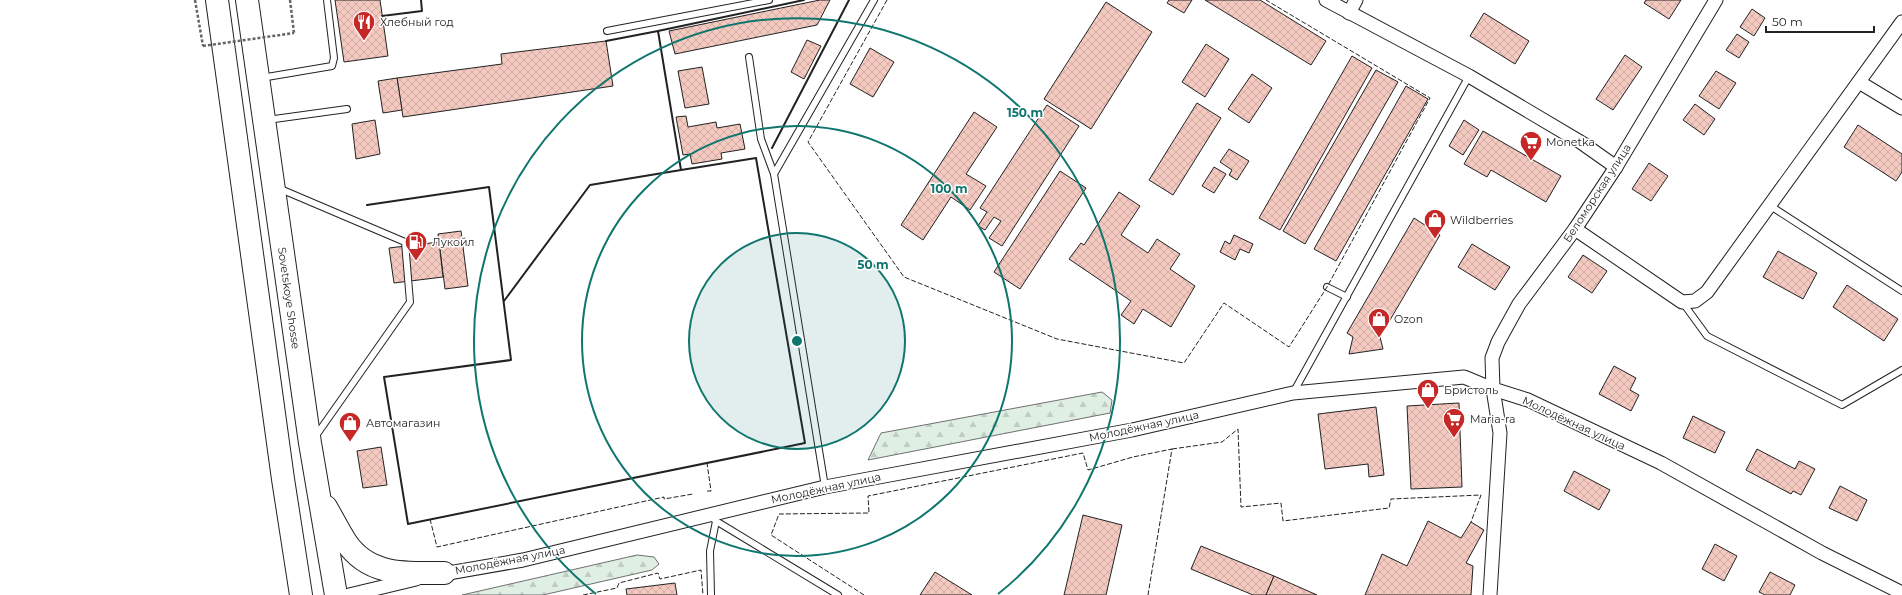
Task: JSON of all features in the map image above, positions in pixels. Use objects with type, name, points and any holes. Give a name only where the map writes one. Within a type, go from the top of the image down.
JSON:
[{"type":"highway","points":[[217,0],[283,479],[301,595]]},
{"type":"highway","name":"Sovetskoye Shosse","points":[[247,0],[272,185],[310,443],[336,595]]},
{"type":"highway","points":[[318,494],[347,543],[360,558],[378,568],[397,574],[444,574]]},
{"type":"street","points":[[1326,0],[1469,76],[1582,143],[1616,167]]},
{"type":"street","points":[[1349,13],[1356,0]]},
{"type":"street","name":"Беломорская улица","points":[[1490,595],[1500,433],[1493,388],[1492,358],[1498,342],[1520,304],[1575,229],[1616,167],[1716,0]]},
{"type":"street","points":[[1575,229],[1682,302],[1695,301],[1707,292],[1902,22]]},
{"type":"street","points":[[1859,82],[1902,108]]},
{"type":"street","name":"Молодёжная улица","points":[[349,595],[444,574],[523,560],[713,518],[825,487],[1132,430],[1293,393],[1464,377],[1528,400],[1661,463],[1822,553],[1902,593]]},
{"type":"lane","points":[[258,79],[332,66],[334,58],[327,0]]},
{"type":"lane","points":[[607,31],[769,0]]},
{"type":"lane","points":[[774,174],[874,0]]},
{"type":"lane","points":[[749,57],[761,139],[774,174],[825,487]]},
{"type":"lane","points":[[1293,393],[1469,76]]},
{"type":"lane","points":[[263,120],[347,109]]},
{"type":"lane","points":[[272,185],[405,242],[410,302],[310,443]]},
{"type":"lane","points":[[1769,205],[1902,291]]},
{"type":"lane","points":[[1328,287],[1347,297]]},
{"type":"lane","points":[[1682,302],[1708,336],[1842,405],[1902,370]]},
{"type":"lane","points":[[712,595],[710,551],[713,518],[838,595]]},
{"type":"path","points":[[195,0],[203,46],[294,33],[290,0]]},
{"type":"green space","points":[[1102,392],[1112,400],[1110,413],[868,460],[881,433]]},
{"type":"green space","points":[[637,555],[654,557],[659,564],[652,570],[543,595],[462,595]]},
{"type":"building","points":[[335,0],[380,0],[388,56],[344,62]]},
{"type":"building","points":[[820,0],[830,0],[817,25],[675,54],[669,31]]},
{"type":"building","points":[[1169,0],[1192,0],[1184,13],[1167,3]]},
{"type":"building","points":[[1205,0],[1260,0],[1326,41],[1311,65]]},
{"type":"building","points":[[1646,0],[1681,0],[1669,19],[1644,3]]},
{"type":"building","points":[[1106,2],[1152,32],[1091,129],[1044,99]]},
{"type":"building","points":[[1752,9],[1765,18],[1754,36],[1740,27]]},
{"type":"building","points":[[1484,13],[1529,41],[1515,64],[1470,36]]},
{"type":"building","points":[[1737,34],[1749,42],[1739,58],[1726,50]]},
{"type":"building","points":[[807,40],[821,46],[804,79],[791,72]]},
{"type":"building","points":[[606,41],[613,86],[403,117],[397,78],[502,64],[501,54]]},
{"type":"building","points":[[1206,44],[1229,59],[1205,97],[1182,82]]},
{"type":"building","points":[[870,48],[894,62],[873,97],[850,84]]},
{"type":"building","points":[[1625,55],[1642,67],[1613,110],[1596,99]]},
{"type":"building","points":[[1352,56],[1372,68],[1280,230],[1259,218]]},
{"type":"building","points":[[702,67],[709,104],[685,108],[678,71]]},
{"type":"building","points":[[1376,70],[1398,82],[1305,244],[1283,231]]},
{"type":"building","points":[[1716,71],[1736,83],[1719,109],[1699,96]]},
{"type":"building","points":[[1252,74],[1272,88],[1249,123],[1228,109]]},
{"type":"building","points":[[397,78],[402,110],[383,113],[378,81]]},
{"type":"building","points":[[1406,86],[1428,99],[1336,261],[1314,249]]},
{"type":"building","points":[[1197,103],[1221,118],[1173,195],[1149,180]]},
{"type":"building","points":[[1695,104],[1715,119],[1704,135],[1683,120]]},
{"type":"building","points":[[1047,105],[1079,126],[1002,246],[989,238],[1001,221],[994,217],[985,230],[978,226],[987,212],[980,208]]},
{"type":"building","points":[[974,112],[997,127],[966,174],[986,186],[970,210],[951,197],[923,240],[901,225]]},
{"type":"building","points":[[686,116],[688,127],[716,122],[717,128],[740,124],[745,149],[721,153],[722,159],[692,164],[690,154],[683,155],[676,117]]},
{"type":"building","points":[[375,120],[380,154],[356,159],[352,124]]},
{"type":"building","points":[[1464,120],[1479,130],[1463,155],[1449,146]]},
{"type":"building","points":[[1858,125],[1902,154],[1902,172],[1896,181],[1844,147]]},
{"type":"building","points":[[1483,131],[1561,176],[1546,202],[1491,170],[1487,177],[1464,164]]},
{"type":"building","points":[[1229,149],[1249,161],[1237,180],[1229,175],[1232,170],[1220,162]]},
{"type":"building","points":[[1649,163],[1668,176],[1651,201],[1632,189]]},
{"type":"building","points":[[1214,167],[1226,174],[1214,193],[1202,186]]},
{"type":"building","points":[[1060,171],[1086,188],[1020,289],[994,272]]},
{"type":"building","points":[[1119,192],[1140,206],[1121,235],[1148,253],[1157,239],[1180,254],[1170,269],[1195,286],[1171,327],[1143,309],[1134,324],[1121,315],[1131,301],[1069,259],[1081,243],[1084,245]]},
{"type":"building","points":[[1414,218],[1440,235],[1380,337],[1383,349],[1349,354],[1353,337],[1347,333]]},
{"type":"building","points":[[461,231],[468,286],[445,289],[438,234]]},
{"type":"building","points":[[1234,235],[1253,244],[1249,253],[1240,249],[1235,260],[1220,252],[1225,241],[1230,244]]},
{"type":"building","name":"Лукойл","points":[[439,242],[443,277],[394,283],[389,248]]},
{"type":"building","points":[[1472,244],[1510,267],[1495,290],[1458,267]]},
{"type":"building","points":[[1778,251],[1817,273],[1803,299],[1763,277]]},
{"type":"building","points":[[1583,255],[1607,271],[1592,293],[1568,277]]},
{"type":"building","points":[[1847,285],[1898,319],[1884,341],[1833,307]]},
{"type":"building","points":[[1614,366],[1636,378],[1630,390],[1639,395],[1631,411],[1599,394]]},
{"type":"building","points":[[1459,403],[1462,487],[1411,489],[1407,406]]},
{"type":"building","points":[[1376,407],[1384,475],[1369,477],[1368,464],[1325,469],[1318,414]]},
{"type":"building","points":[[1693,416],[1725,432],[1715,453],[1683,438]]},
{"type":"building","points":[[381,447],[387,485],[363,488],[357,451]]},
{"type":"building","points":[[1757,449],[1795,469],[1799,461],[1815,469],[1801,495],[1793,491],[1791,494],[1746,470]]},
{"type":"building","points":[[1574,471],[1610,490],[1599,510],[1564,491]]},
{"type":"building","points":[[1840,486],[1867,500],[1857,521],[1829,508]]},
{"type":"building","points":[[1083,515],[1122,525],[1106,595],[1064,595]]},
{"type":"building","points":[[1428,521],[1461,538],[1471,522],[1484,530],[1466,563],[1473,566],[1471,595],[1365,595],[1382,554],[1407,566]]},
{"type":"building","points":[[1715,544],[1737,556],[1724,581],[1702,569]]},
{"type":"building","points":[[1201,546],[1274,576],[1266,595],[1253,595],[1191,569]]},
{"type":"building","points":[[935,572],[972,595],[920,595]]},
{"type":"building","points":[[1770,572],[1795,585],[1790,595],[1765,595],[1759,592]]},
{"type":"building","points":[[1274,576],[1317,595],[1266,595]]},
{"type":"building","points":[[675,583],[677,595],[627,595],[626,589]]},
{"type":"fence","points":[[887,0],[808,142],[904,277],[1057,339],[1184,363],[1224,303],[1289,347],[1327,287],[1430,98],[1266,0]]},
{"type":"fence","points":[[1172,449],[1222,442],[1238,429],[1241,507],[1281,503],[1283,521],[1389,508],[1391,499],[1481,495],[1471,522]]},
{"type":"fence","points":[[864,595],[771,535],[779,514],[869,513],[868,496],[1083,453],[1088,470],[1133,457],[1172,449],[1148,595]]},
{"type":"fence","points":[[707,463],[711,491],[707,491]]},
{"type":"fence","points":[[430,519],[437,547],[664,497],[664,499],[693,494]]},
{"type":"fence","points":[[583,595],[617,588],[619,583],[658,573],[660,579],[701,570],[703,595]]},
{"type":"wall","points":[[382,16],[422,11],[421,0]]},
{"type":"wall","points":[[504,301],[590,185],[681,170],[658,31],[804,0]]},
{"type":"wall","points":[[772,148],[849,0]]},
{"type":"wall","points":[[606,41],[658,31]]},
{"type":"wall","points":[[367,205],[489,187],[511,360],[384,377],[408,524],[805,443],[756,158],[681,170]]},
{"type":"place","name":"Хлебный год","points":[[364,42]]},
{"type":"place","name":"Monetka","points":[[1531,162]]},
{"type":"place","name":"Wildberries","points":[[1435,240]]},
{"type":"place","name":"Лукойл","points":[[416,262]]},
{"type":"place","name":"Ozon","points":[[1379,338]]},
{"type":"place","name":"Бристоль","points":[[1428,410]]},
{"type":"place","name":"Maria-ra","points":[[1454,438]]},
{"type":"place","name":"Автомагазин","points":[[350,442]]}]
